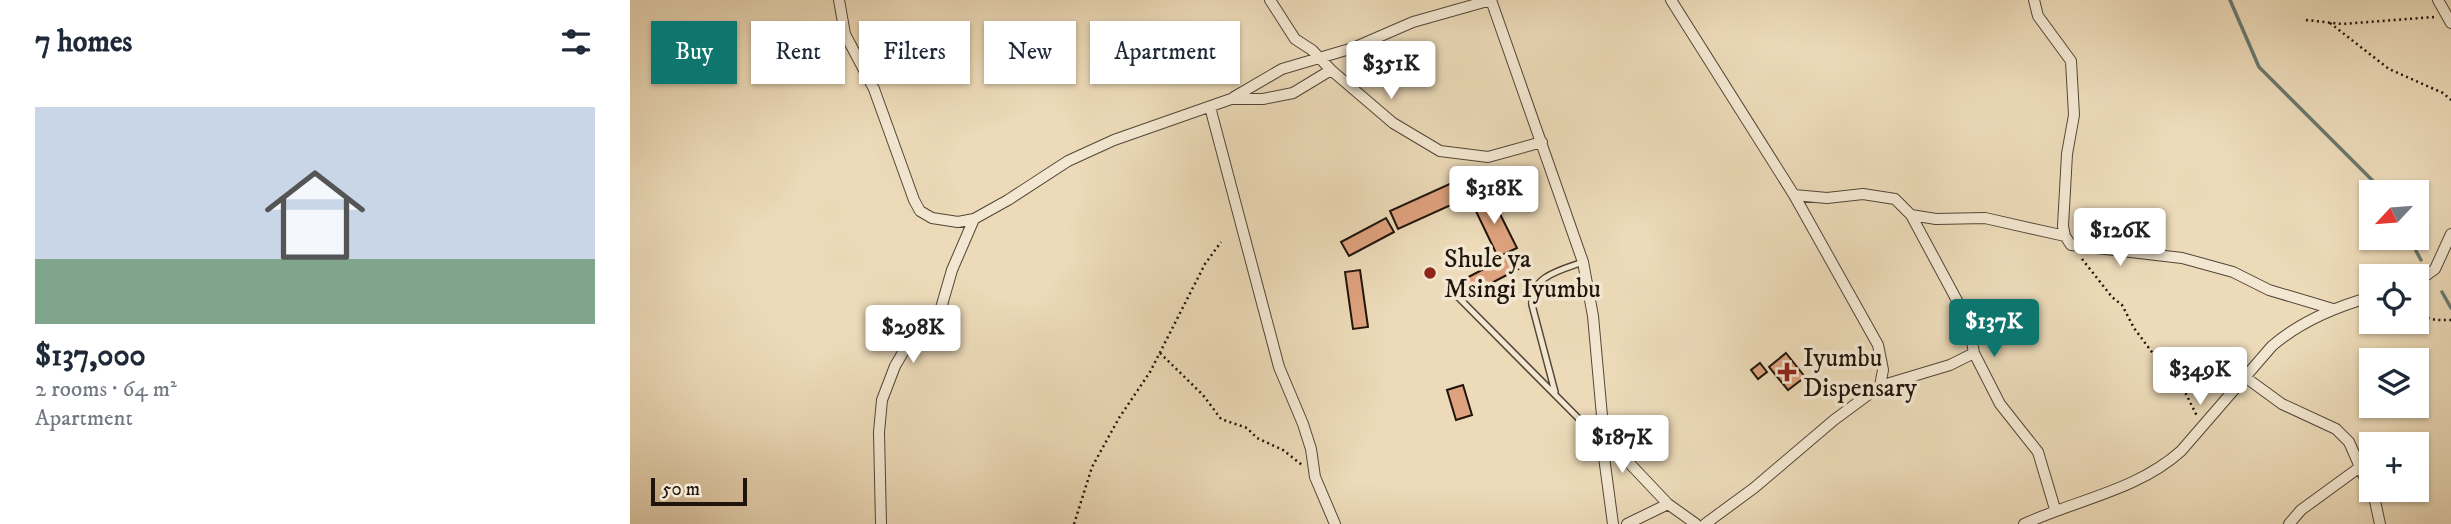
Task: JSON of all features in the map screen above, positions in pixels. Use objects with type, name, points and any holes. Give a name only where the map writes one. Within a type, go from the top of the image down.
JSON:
[{"type":"street","points":[[839,0],[845,34],[873,89],[920,211],[938,220],[965,222],[1008,200],[1068,161],[1114,140],[1231,99],[1282,69],[1353,48],[1413,22],[1494,2],[1583,262],[1595,329],[1602,442],[1613,524]]},
{"type":"street","points":[[1270,0],[1291,35],[1394,123],[1440,151],[1488,158],[1542,142]]},
{"type":"street","points":[[1671,0],[1794,195],[1878,345],[1883,370],[1880,386]]},
{"type":"street","points":[[2034,0],[2038,16],[2071,61],[2074,115],[2067,155],[2063,226],[2071,245],[2182,258],[2233,272],[2269,290],[2333,309]]},
{"type":"street","points":[[2438,0],[2449,20]]},
{"type":"street","points":[[1231,99],[1263,99],[1293,93],[1331,70]]},
{"type":"street","points":[[1210,107],[1279,367],[1303,424],[1311,449],[1315,477],[1335,524]]},
{"type":"street","points":[[1794,195],[1827,198],[1863,194],[1895,199],[1911,215],[1968,321],[1975,353],[2000,404],[2038,452],[2055,509]]},
{"type":"street","points":[[1911,215],[1936,219],[1985,218],[2065,236]]},
{"type":"street","points":[[881,524],[879,432],[882,400],[895,366],[915,332],[941,308],[952,270],[974,219]]},
{"type":"street","points":[[2429,273],[2435,269],[2451,234]]},
{"type":"street","points":[[2024,524],[2055,509],[2136,481],[2154,472],[2181,451],[2272,346],[2289,332],[2333,309],[2359,301]]},
{"type":"street","points":[[1705,524],[1880,386],[1950,365],[1975,353]]},
{"type":"street","points":[[2245,377],[2282,404],[2336,429],[2349,442],[2359,465]]},
{"type":"street","points":[[1603,427],[1615,448],[1668,504],[1696,524]]},
{"type":"street","points":[[2289,524],[2301,510],[2359,468]]},
{"type":"street","points":[[2375,502],[2380,524]]},
{"type":"street","points":[[1627,524],[1668,504]]},
{"type":"lane","points":[[1555,395],[1532,305],[1533,290],[1552,273],[1583,262]]},
{"type":"lane","points":[[1457,296],[1602,442]]},
{"type":"path","points":[[2306,20],[2330,23],[2449,20]]},
{"type":"path","points":[[2330,23],[2389,69],[2443,93],[2451,100]]},
{"type":"path","points":[[1074,524],[1092,467],[1119,418],[1150,372],[1205,264],[1222,242]]},
{"type":"path","points":[[2071,245],[2112,297],[2122,305],[2146,344],[2182,386],[2202,428]]},
{"type":"path","points":[[2429,318],[2451,320]]},
{"type":"path","points":[[1160,354],[1203,395],[1221,419],[1247,428],[1257,438],[1294,458],[1315,477]]},
{"type":"building","points":[[1465,177],[1473,195],[1398,229],[1390,211]]},
{"type":"building","points":[[1490,194],[1517,248],[1498,257],[1472,203]]},
{"type":"building","points":[[1386,218],[1394,232],[1349,256],[1341,242]]},
{"type":"building","points":[[1514,253],[1522,267],[1467,296],[1459,282]]},
{"type":"building","points":[[1360,270],[1368,327],[1353,329],[1345,272]]},
{"type":"building","name":"Iyumbu Dispensary","points":[[1786,353],[1805,377],[1788,390],[1769,367]]},
{"type":"building","points":[[1760,363],[1767,372],[1758,379],[1751,370]]},
{"type":"building","points":[[1463,385],[1472,415],[1456,420],[1447,390]]},
{"type":"waterway","points":[[2230,0],[2259,67],[2372,180]]},
{"type":"waterway","points":[[2416,250],[2421,260]]},
{"type":"waterway","points":[[2442,292],[2451,308]]},
{"type":"place","name":"Shule ya Msingi Iyumbu","points":[[1430,273]]},
{"type":"place","name":"Iyumbu Dispensary","points":[[1787,372]]}]
